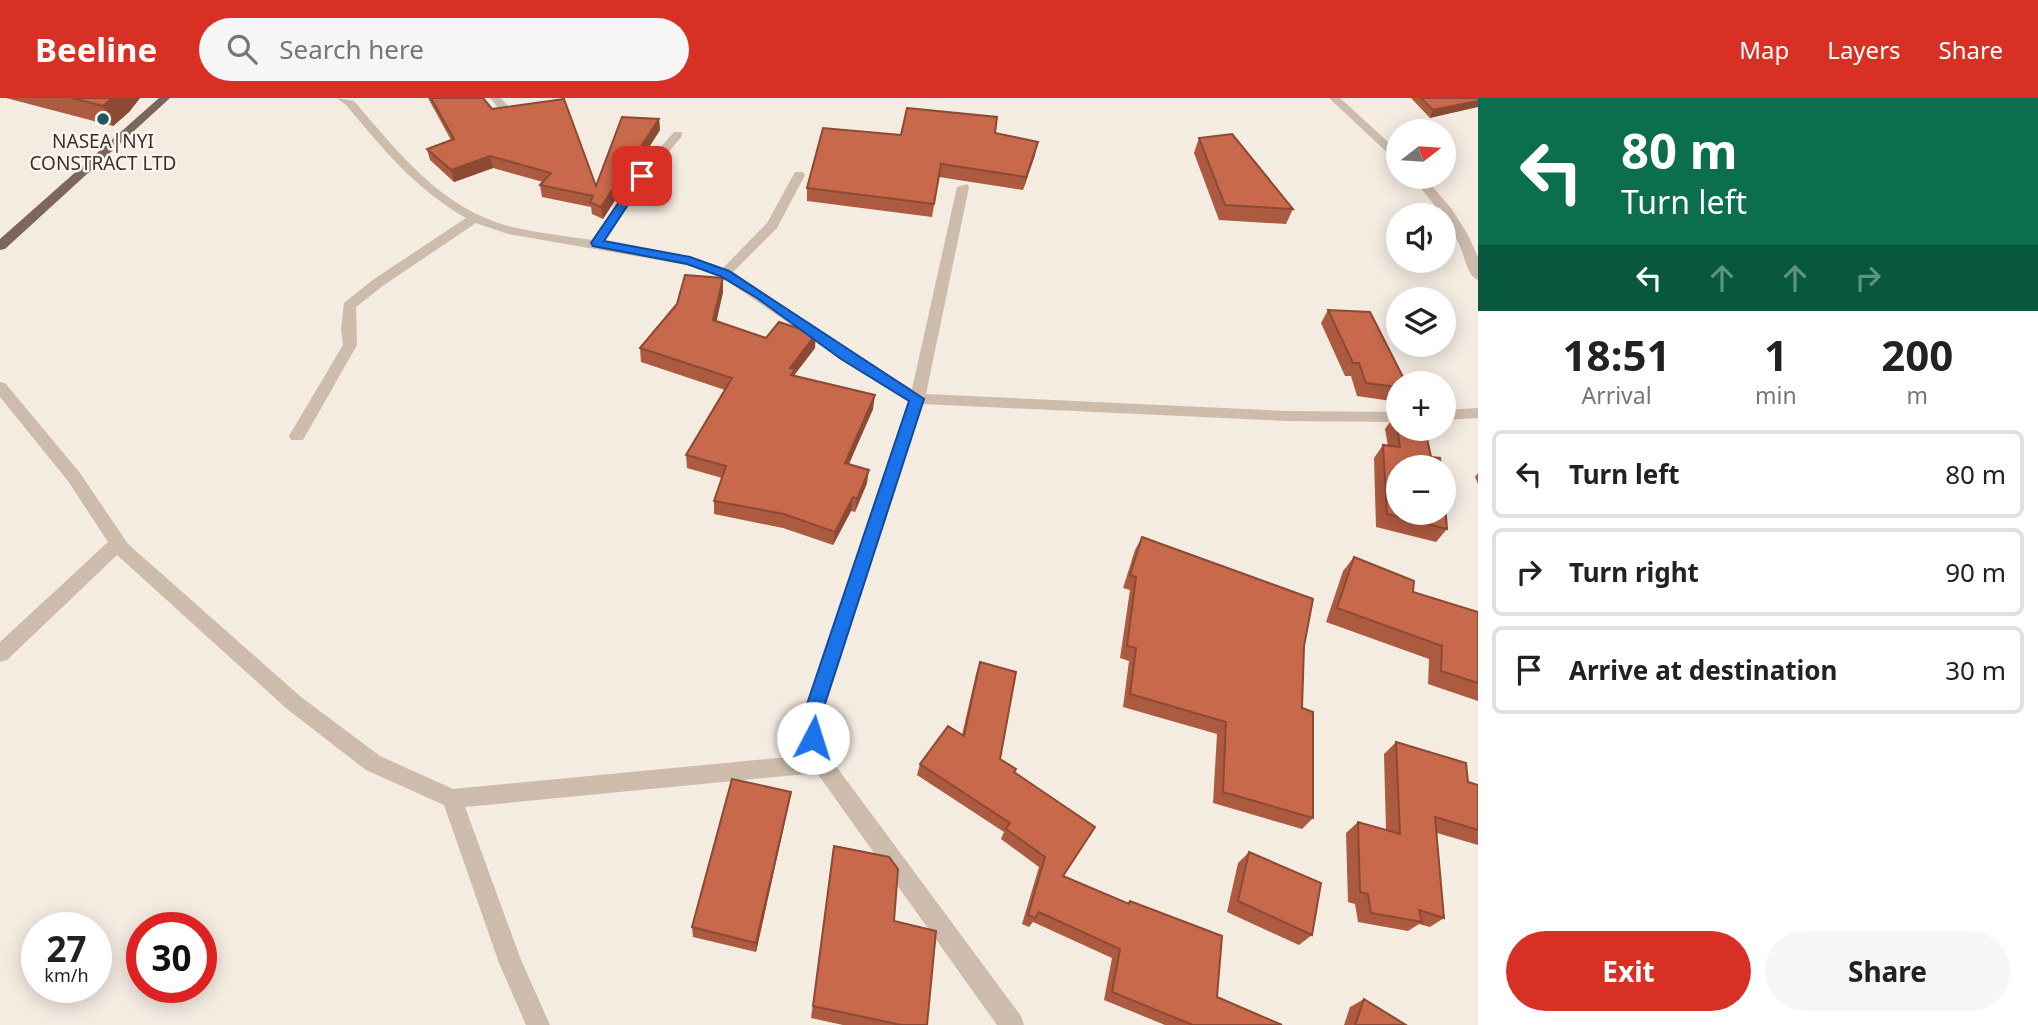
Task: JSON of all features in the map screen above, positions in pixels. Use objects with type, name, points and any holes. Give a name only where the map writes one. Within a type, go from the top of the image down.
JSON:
[{"type":"main road","points":[[0,246],[165,98]]},
{"type":"street","points":[[495,98],[504,108]]},
{"type":"street","points":[[1334,98],[1386,146]]},
{"type":"street","points":[[351,100],[409,172],[442,199],[474,218],[508,230],[597,243],[690,261],[725,273],[846,356],[917,399],[1286,416],[1386,417]]},
{"type":"street","points":[[597,243],[642,176],[678,134]]},
{"type":"street","points":[[725,273],[772,225],[799,175]]},
{"type":"street","points":[[963,187],[917,399],[812,716],[813,738],[821,763],[1012,1025]]},
{"type":"street","points":[[1429,189],[1449,210],[1470,247],[1478,275]]},
{"type":"street","points":[[297,436],[350,345],[349,306],[399,266],[442,243],[474,218]]},
{"type":"street","points":[[0,387],[74,477],[118,543],[293,703],[373,763],[452,799],[821,763]]},
{"type":"street","points":[[1456,414],[1478,413]]},
{"type":"street","points":[[0,654],[118,543]]},
{"type":"street","points":[[452,799],[506,950],[538,1025]]},
{"type":"building","points":[[72,98],[112,98],[103,106]]},
{"type":"building","points":[[431,98],[483,98],[492,109],[564,99],[596,186],[622,117],[659,119],[601,207],[590,202],[593,196],[540,185],[551,173],[490,156],[451,170],[427,149],[454,139]]},
{"type":"building","points":[[1421,98],[1478,98],[1478,101],[1433,110]]},
{"type":"building","points":[[907,108],[997,117],[995,133],[1038,142],[1026,177],[941,164],[934,204],[807,188],[823,128],[901,135]]},
{"type":"building","points":[[1232,134],[1293,209],[1225,205],[1199,138]]},
{"type":"building","points":[[685,275],[723,278],[713,320],[766,338],[779,322],[816,334],[790,368],[795,369],[791,375],[875,395],[845,463],[869,470],[857,499],[853,497],[835,532],[784,514],[714,501],[726,466],[686,455],[732,378],[640,348],[677,304]]},
{"type":"building","points":[[1328,310],[1370,312],[1386,344],[1386,357],[1393,357],[1400,371],[1386,371],[1386,386],[1366,383],[1359,363],[1353,363]]},
{"type":"building","points":[[1399,441],[1428,441],[1431,455],[1386,455],[1386,497],[1383,445],[1400,447]]},
{"type":"building","points":[[1431,525],[1447,525],[1447,529]]},
{"type":"building","points":[[1142,537],[1313,599],[1304,646],[1302,708],[1313,712],[1313,818],[1223,792],[1226,722],[1130,694],[1136,648],[1127,646],[1136,577],[1130,575]]},
{"type":"building","points":[[1354,557],[1414,581],[1413,592],[1478,612],[1478,683],[1441,671],[1442,646],[1337,608]]},
{"type":"building","points":[[980,662],[1016,672],[1000,759],[1016,769],[1014,772],[1095,827],[1063,876],[1129,904],[1130,901],[1222,936],[1217,997],[1282,1025],[1193,1025],[1112,992],[1120,949],[1039,912],[1035,918],[1028,915],[1045,857],[1006,829],[1010,823],[920,764],[948,726],[964,736]]},
{"type":"building","points":[[1396,742],[1466,763],[1468,782],[1478,785],[1478,830],[1435,817],[1444,918],[1419,910],[1422,922],[1371,913],[1368,894],[1360,892],[1358,822],[1400,834]]},
{"type":"building","points":[[732,779],[791,792],[756,943],[692,927]]},
{"type":"building","points":[[834,846],[889,857],[898,869],[894,921],[936,931],[927,1025],[901,1025],[813,1006]]},
{"type":"building","points":[[1249,852],[1321,883],[1312,935],[1238,901]]},
{"type":"building","points":[[1364,999],[1406,1025],[1355,1025]]},
{"type":"place","name":"NASEA|NYI CONSTRACT LTD","points":[[103,119]]},
{"type":"route","points":[[642,176],[597,243],[690,261],[725,273],[846,356],[917,399],[812,716],[813,738]]}]
